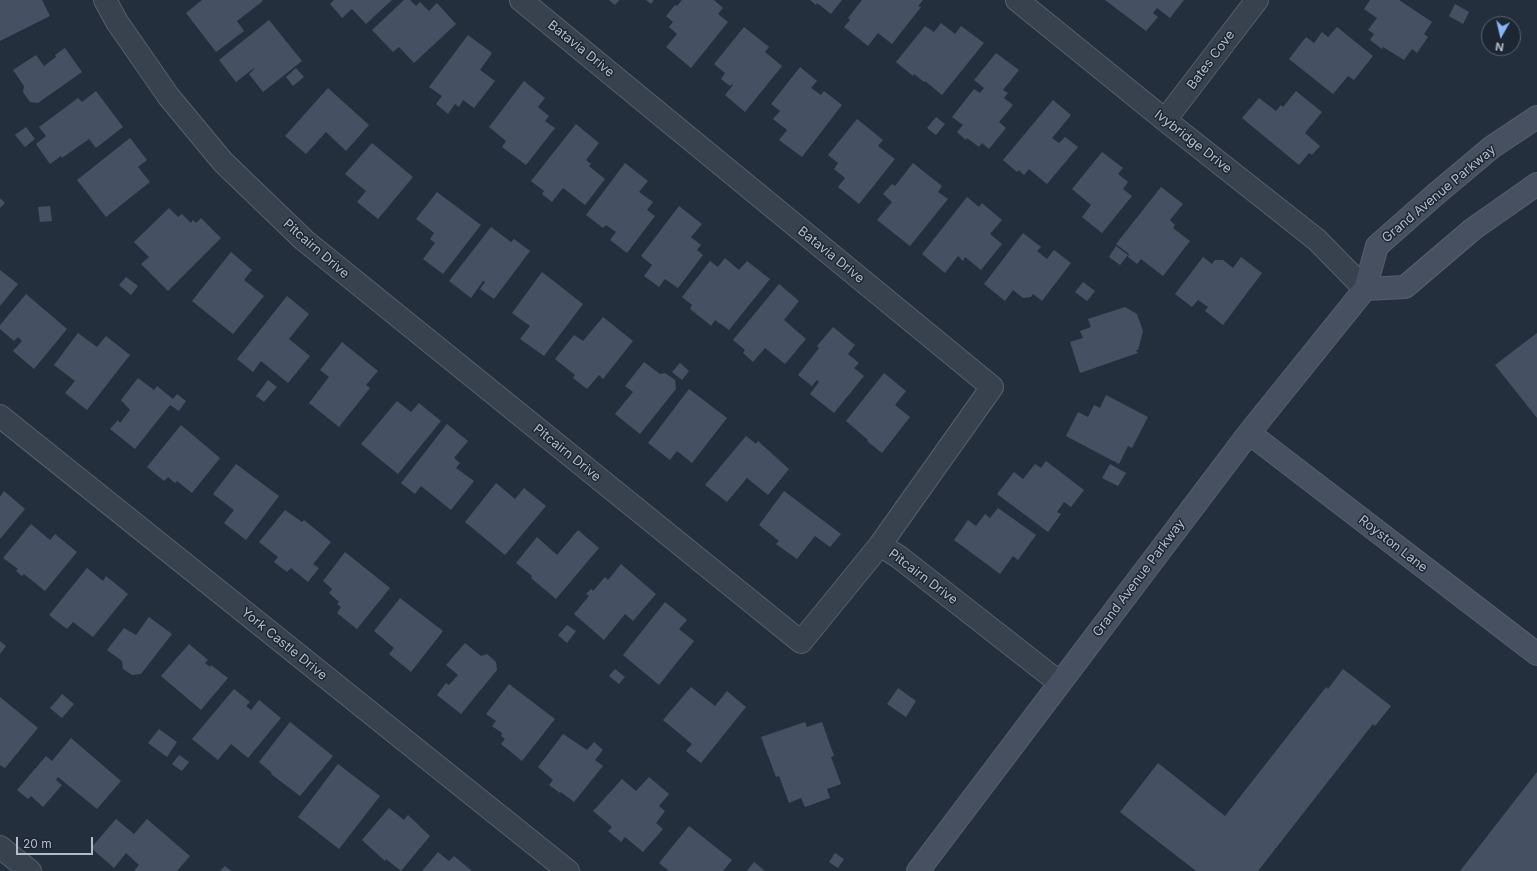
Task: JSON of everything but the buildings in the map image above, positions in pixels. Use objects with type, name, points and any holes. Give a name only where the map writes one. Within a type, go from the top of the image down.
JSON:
[{"type":"main road","name":"Grand Avenue Parkway","points":[[918,871],[1249,433],[1365,289],[1377,246],[1436,194],[1492,148],[1537,117]]},
{"type":"main road","points":[[1365,289],[1405,287],[1473,229],[1537,184]]},
{"type":"main road","name":"Royston Lane","points":[[1249,433],[1537,654]]},
{"type":"street","name":"Pitcairn Drive","points":[[105,0],[117,22],[169,97],[218,156],[304,240],[801,642],[880,545],[899,557],[1060,683]]},
{"type":"street","name":"Batavia Drive","points":[[521,0],[992,387],[880,545]]},
{"type":"street","name":"Ivybridge Drive","points":[[1017,0],[1165,120],[1317,240],[1365,289]]},
{"type":"street","name":"Bates Cove","points":[[1165,120],[1257,0]]},
{"type":"street","name":"York Castle Drive","points":[[0,416],[568,871]]},
{"type":"street","points":[[0,847],[30,871]]}]
